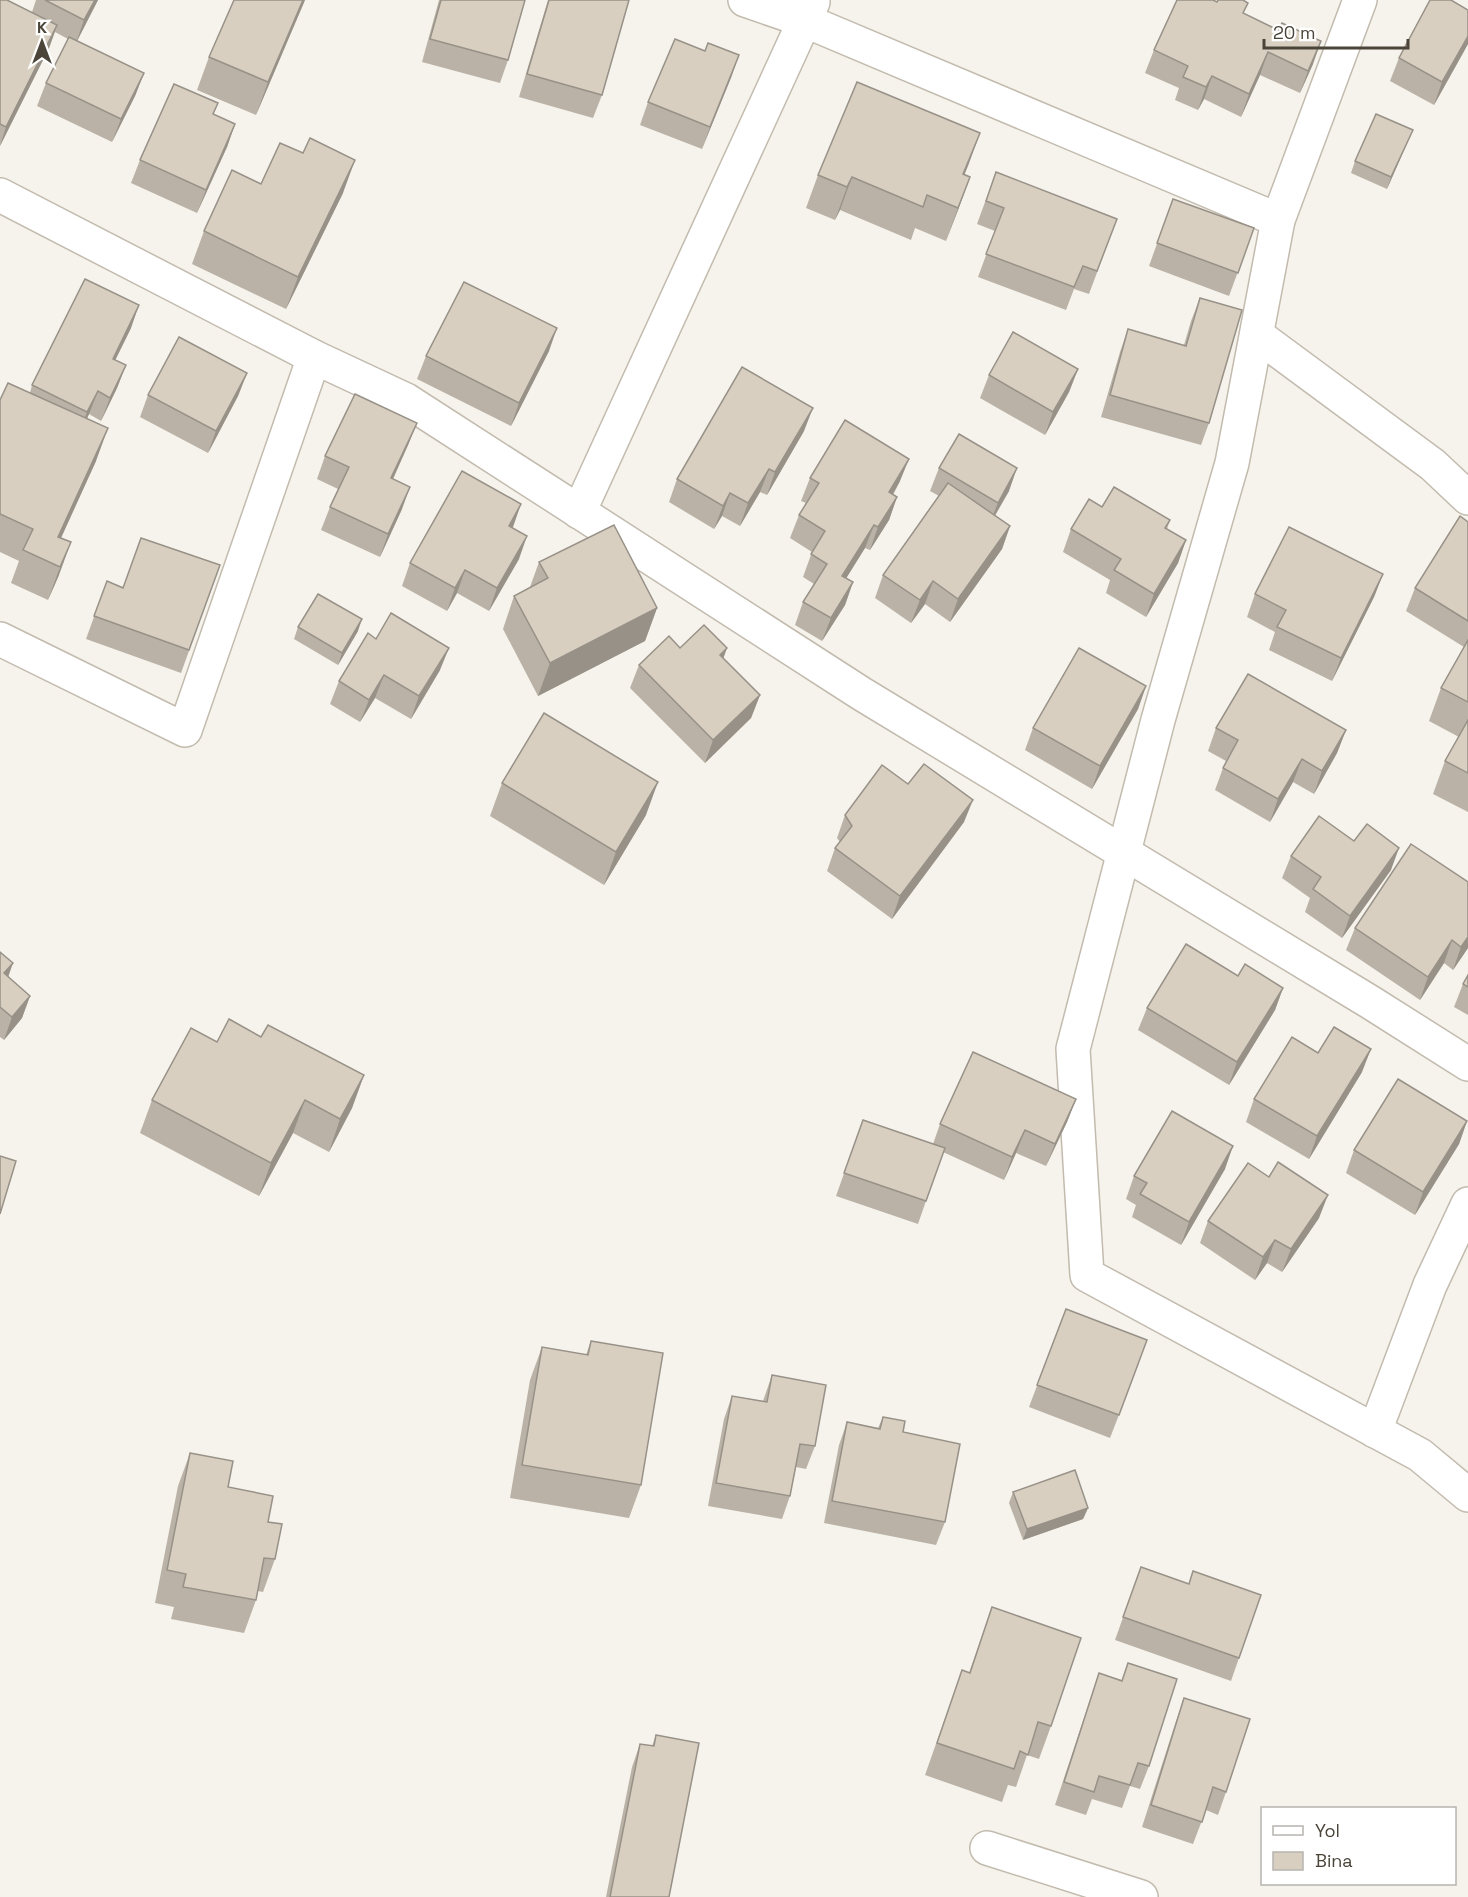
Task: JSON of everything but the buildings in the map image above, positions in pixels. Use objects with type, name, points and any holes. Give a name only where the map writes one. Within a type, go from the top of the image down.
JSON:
[{"type":"street","points":[[745,0],[810,10],[1278,220]]},
{"type":"street","points":[[1360,0],[1278,220],[1232,463],[1161,709],[1073,1049],[1087,1275],[1420,1455],[1468,1495]]},
{"type":"street","points":[[579,512],[810,10]]},
{"type":"street","points":[[0,195],[314,357],[406,400],[862,694],[1370,1002],[1468,1064]]},
{"type":"street","points":[[1257,335],[1433,465],[1468,498]]},
{"type":"street","points":[[0,639],[185,730],[314,357]]},
{"type":"street","points":[[1375,1431],[1430,1285],[1468,1204]]},
{"type":"street","points":[[987,1848],[1141,1897]]}]
